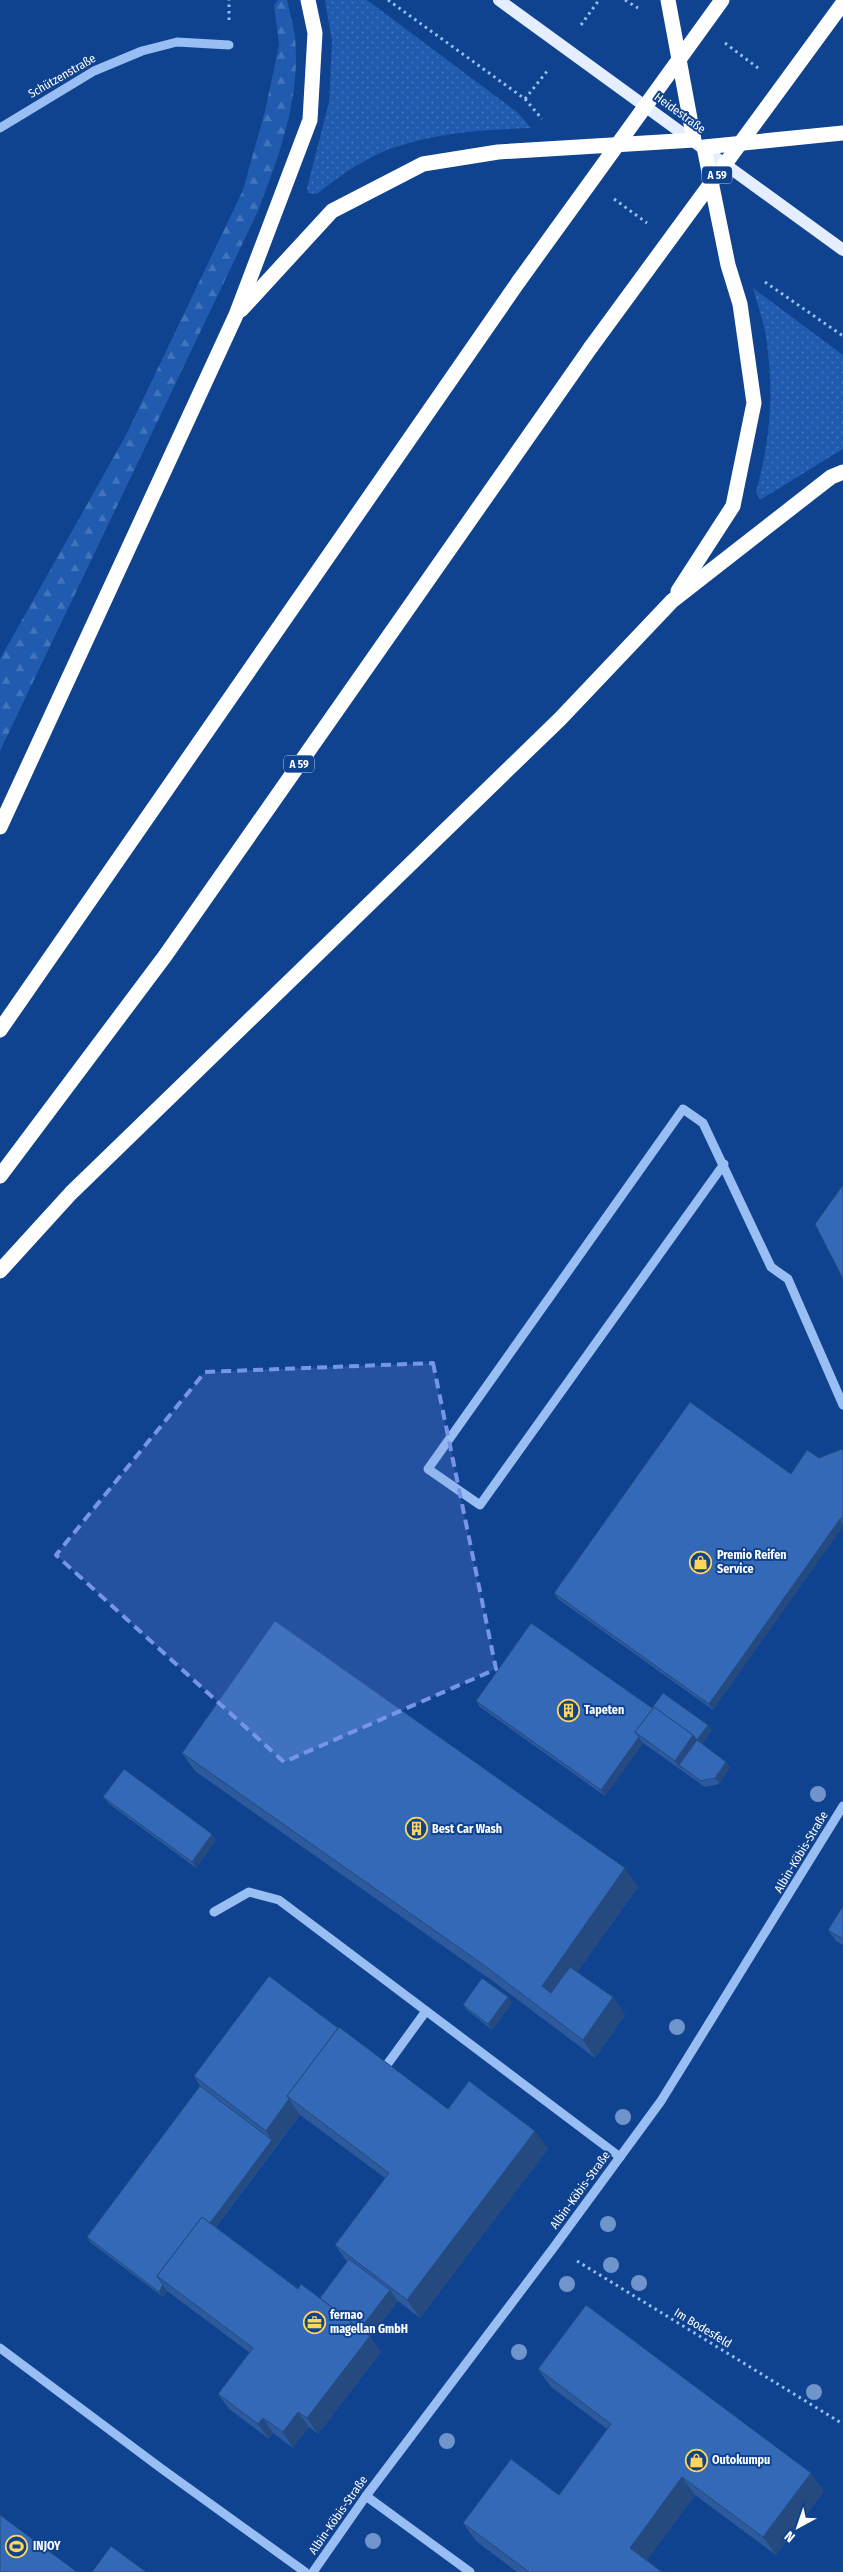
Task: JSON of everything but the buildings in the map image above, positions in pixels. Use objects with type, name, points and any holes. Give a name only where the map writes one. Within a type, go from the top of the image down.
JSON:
[{"type":"highway","points":[[0,827],[236,315],[310,120],[315,33],[308,0]]},
{"type":"highway","points":[[668,0],[671,27],[698,144],[728,265],[740,304],[754,403],[733,506],[672,601]]},
{"type":"highway","points":[[0,1030],[519,282],[722,0]]},
{"type":"highway","name":"A 59","points":[[0,1176],[165,956],[591,347],[843,3]]},
{"type":"highway","points":[[236,315],[332,211],[423,164],[498,152],[698,144],[843,133]]},
{"type":"highway","points":[[0,1271],[71,1193],[560,719],[672,601],[831,477],[843,472]]},
{"type":"main road","name":"Heidestraße","points":[[499,0],[843,250]]},
{"type":"street","name":"Schützenstraße","points":[[0,128],[94,71],[142,51],[177,42],[228,46]]},
{"type":"street","points":[[724,1164],[480,1505],[428,1469],[683,1109],[703,1123],[724,1164],[771,1267],[788,1279],[843,1405]]},
{"type":"street","name":"Albin-Köbis-Straße","points":[[313,2572],[366,2496],[554,2247],[661,2101],[843,1806]]},
{"type":"street","points":[[214,1912],[249,1892],[279,1900],[620,2158]]},
{"type":"street","points":[[386,2066],[426,2011]]},
{"type":"street","points":[[0,2348],[162,2469],[305,2572]]},
{"type":"street","points":[[366,2496],[470,2572]]},
{"type":"path","points":[[388,0],[525,99]]},
{"type":"path","points":[[625,0],[671,27]]},
{"type":"path","points":[[724,42],[762,71]]},
{"type":"path","name":"Im Bodesfeld","points":[[554,2247],[843,2424]]},
{"type":"highlighted area","points":[[433,1363],[496,1669],[284,1762],[56,1555],[205,1372]]},
{"type":"green space","points":[[278,0],[287,0],[295,37],[295,82],[287,126],[266,190],[258,211],[0,751],[0,659],[125,437],[243,190],[265,111],[279,45],[274,5]]},
{"type":"green space","points":[[325,0],[367,0],[517,112],[531,128],[464,132],[415,141],[366,160],[317,194],[308,193],[307,188],[329,102],[332,41]]},
{"type":"green space","points":[[753,288],[843,355],[843,449],[760,500],[756,492],[765,455],[769,419],[770,382],[766,337]]},
{"type":"place","name":"Premio Reifen Service","points":[[701,1562]]},
{"type":"place","name":"Tapeten","points":[[568,1710]]},
{"type":"place","name":"Best Car Wash","points":[[416,1829]]},
{"type":"place","name":"fernao magellan GmbH","points":[[314,2322]]},
{"type":"place","name":"Outokumpu","points":[[696,2460]]},
{"type":"place","name":"INJOY","points":[[17,2546]]}]
